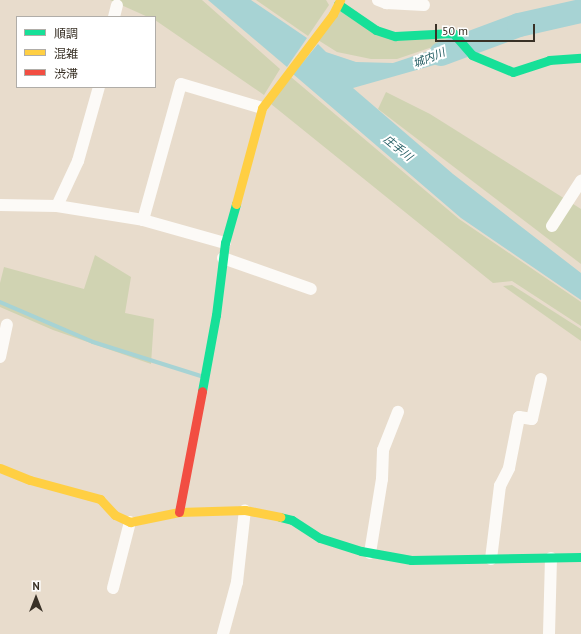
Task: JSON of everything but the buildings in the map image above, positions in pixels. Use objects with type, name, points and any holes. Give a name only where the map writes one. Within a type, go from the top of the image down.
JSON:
[{"type":"street","points":[[378,0],[386,3],[424,5]]},
{"type":"street","points":[[179,512],[214,331],[225,243],[262,108],[271,93],[333,14],[339,2],[376,30],[395,36],[453,33],[472,55],[514,72],[549,60],[581,58]]},
{"type":"street","points":[[143,220],[181,84],[262,108]]},
{"type":"street","points":[[57,206],[78,162],[99,88]]},
{"type":"street","points":[[552,226],[581,181]]},
{"type":"street","points":[[0,205],[57,206],[143,220],[225,243]]},
{"type":"street","points":[[223,258],[311,289]]},
{"type":"street","points":[[0,357],[7,325]]},
{"type":"street","points":[[491,559],[500,486],[509,468],[519,417],[532,419],[542,379]]},
{"type":"street","points":[[370,553],[382,479],[383,450],[398,412]]},
{"type":"street","points":[[0,468],[30,480],[100,499],[115,515],[130,522],[144,521],[179,512],[245,510],[292,520],[320,538],[370,553],[411,560],[581,557]]},
{"type":"street","points":[[224,634],[237,582],[245,510]]},
{"type":"street","points":[[113,588],[130,522]]},
{"type":"street","points":[[549,634],[551,558]]},
{"type":"green space","points":[[110,0],[202,0],[280,69],[264,95],[156,21],[156,16],[146,16]]},
{"type":"green space","points":[[256,0],[326,0],[329,5],[308,36]]},
{"type":"green space","points":[[340,11],[372,32],[453,40],[397,59],[371,59],[337,52],[318,40]]},
{"type":"green space","points":[[291,77],[459,219],[581,302],[581,326],[512,281],[493,283],[271,104]]},
{"type":"green space","points":[[386,92],[430,114],[581,209],[581,264],[378,109]]},
{"type":"green space","points":[[95,255],[131,277],[125,313],[154,319],[151,364],[53,330],[0,307],[0,283],[4,267],[84,289]]},
{"type":"green space","points":[[512,285],[581,329],[581,341],[503,286]]},
{"type":"water","points":[[208,0],[251,0],[307,38],[287,67]]},
{"type":"water","name":"庄手川","points":[[456,42],[466,56],[353,88],[453,174],[581,273],[581,300],[461,218],[293,74],[318,44],[326,52],[356,62],[393,63]]},
{"type":"waterway","name":"城内川","points":[[441,54],[519,25],[581,11]]},
{"type":"waterway","points":[[0,302],[93,342],[201,376]]},
{"type":"traffic: fast","points":[[338,4],[376,30],[395,36],[453,33],[472,55],[513,72],[549,60],[581,58]]},
{"type":"traffic: fast","points":[[202,391],[216,315],[225,243],[236,204]]},
{"type":"traffic: fast","points":[[280,517],[292,520],[320,538],[361,551],[411,560],[581,557]]},
{"type":"traffic: slow","points":[[236,204],[262,108],[333,14],[340,0]]},
{"type":"traffic: slow","points":[[0,468],[30,480],[100,499],[115,515],[130,522],[179,512],[245,510],[280,517]]},
{"type":"traffic: jam","points":[[179,512],[202,391]]}]
